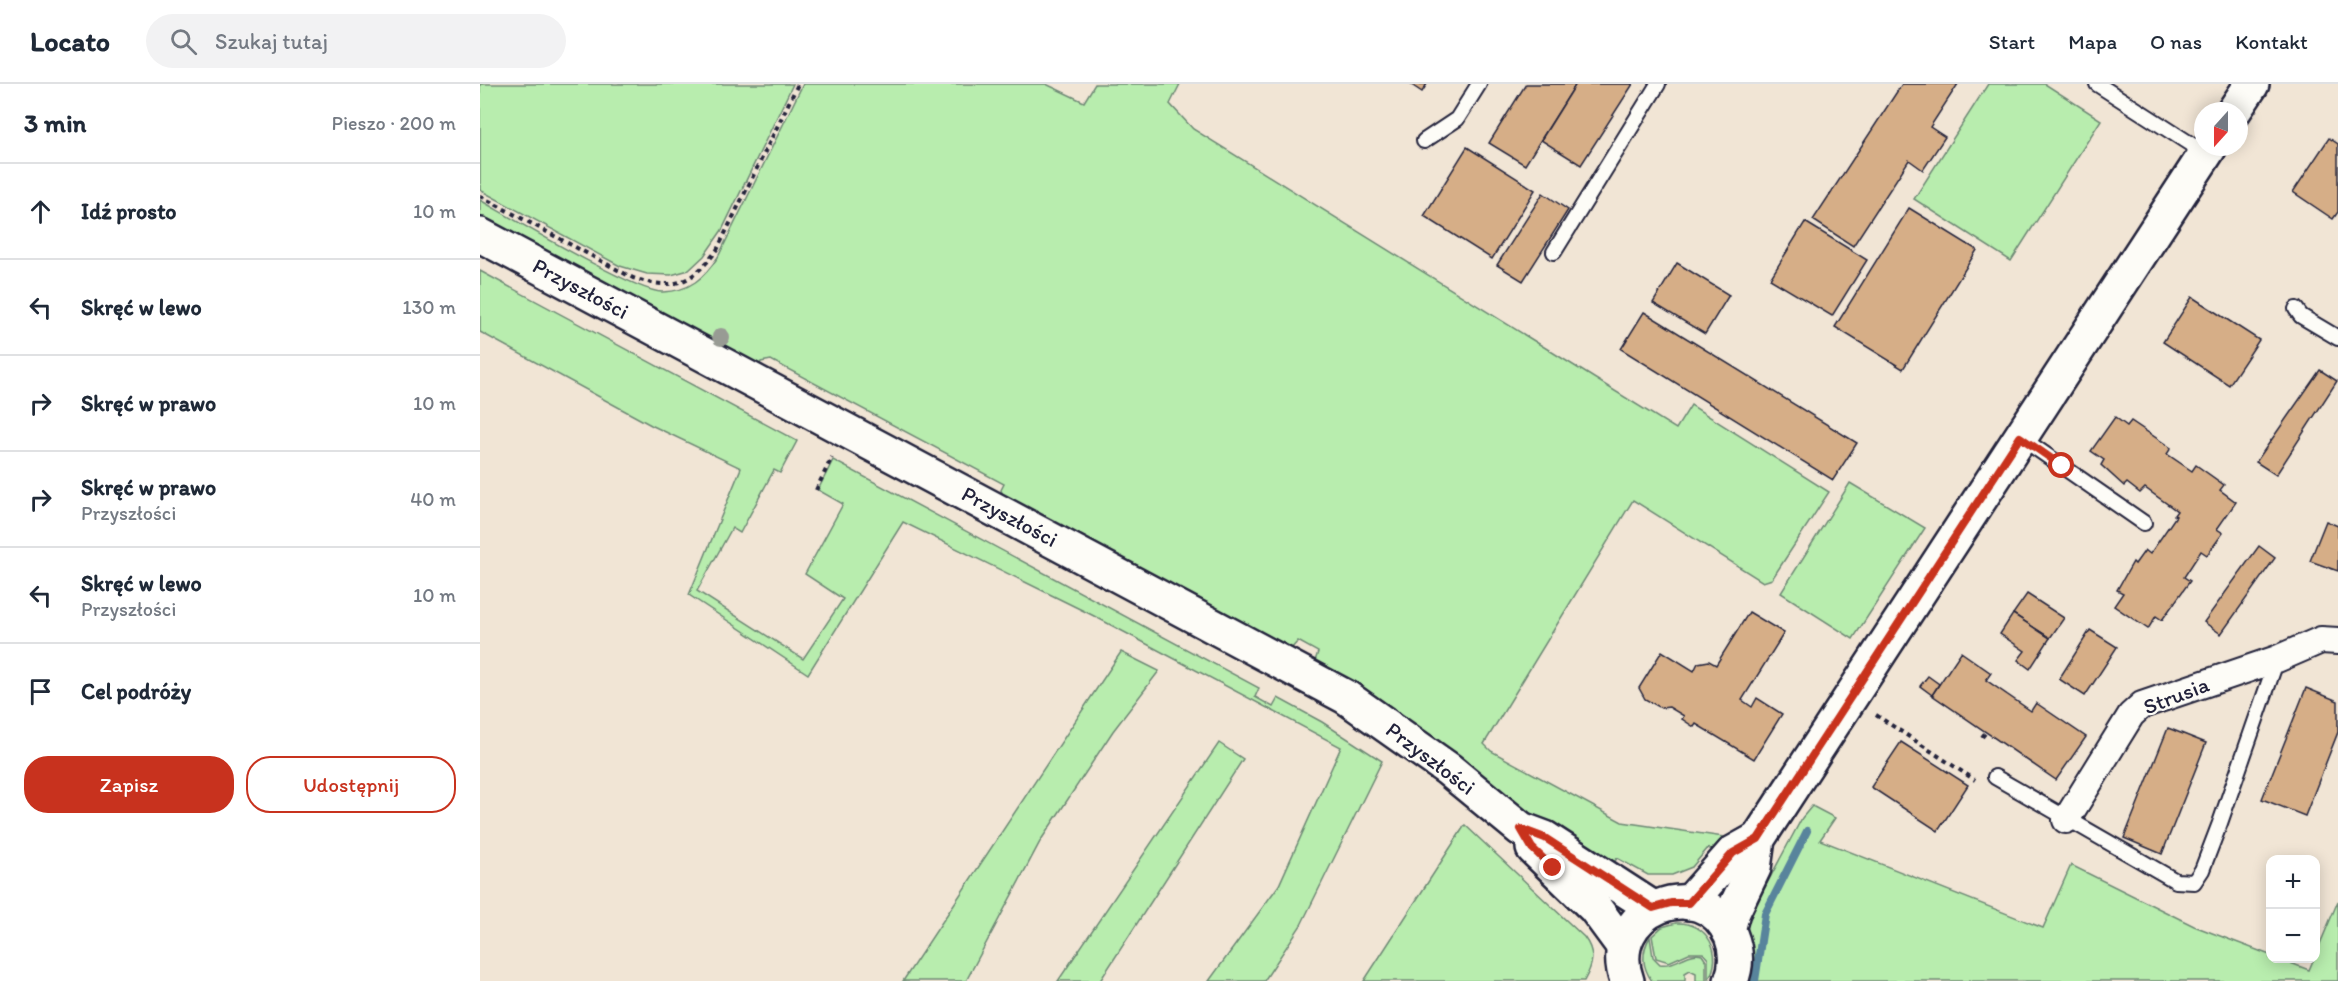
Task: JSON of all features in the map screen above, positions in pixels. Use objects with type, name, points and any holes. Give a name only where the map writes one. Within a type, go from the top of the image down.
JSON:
[{"type":"street","points":[[2240,102],[2252,84]]},
{"type":"street","points":[[1728,930],[1733,912],[1754,868],[1758,839],[2204,156]]},
{"type":"street","name":"Przyszłości","points":[[480,235],[1327,687],[1398,732],[1521,829],[1545,838],[1653,908]]},
{"type":"street","name":"Strusia","points":[[2066,820],[2131,715],[2142,705],[2277,659],[2321,640],[2338,641]]},
{"type":"street","name":"Przyszłości","points":[[1521,829],[1532,848],[1594,908],[1623,946]]},
{"type":"street","points":[[1689,903],[1733,853],[1758,839]]},
{"type":"street","points":[[1627,981],[1623,968],[1623,946],[1634,924],[1653,908],[1671,903],[1689,903],[1712,912],[1728,930],[1736,955],[1731,981]]},
{"type":"lane","points":[[1424,141],[1457,119],[1479,84]]},
{"type":"lane","points":[[1554,252],[1658,84]]},
{"type":"lane","points":[[2097,84],[2194,142]]},
{"type":"lane","points":[[2296,309],[2301,316],[2338,338]]},
{"type":"lane","points":[[2020,437],[2144,523]]},
{"type":"lane","points":[[1995,777],[2066,820],[2176,880],[2194,882],[2202,870],[2220,824],[2277,659]]},
{"type":"path","points":[[480,196],[633,278],[659,284],[683,283],[702,269],[717,250],[798,84]]},
{"type":"path","points":[[816,490],[836,451]]},
{"type":"path","points":[[1875,714],[1978,782]]},
{"type":"path","points":[[1982,737],[1986,732]]},
{"type":"green space","points":[[480,84],[793,84],[722,230],[704,256],[689,270],[671,275],[647,274],[620,266],[480,190]]},
{"type":"green space","points":[[803,84],[1046,84],[1084,102],[1095,84],[1180,84],[1170,104],[1193,129],[1676,429],[1691,405],[1829,492],[1772,579],[1763,582],[1633,500],[1484,744],[1491,751],[1622,822],[1724,837],[1712,850],[1708,848],[1692,867],[1672,875],[1648,875],[1617,858],[1610,869],[1391,710],[1315,661],[1318,652],[1298,641],[1291,649],[1003,495],[1001,490],[1004,484],[771,360],[761,362],[759,366],[480,217],[480,200],[573,253],[628,281],[663,292],[689,286],[702,277],[718,257]]},
{"type":"green space","points":[[1988,84],[2045,84],[2101,120],[2011,261],[1914,199]]},
{"type":"green space","points":[[480,271],[797,441],[780,473],[774,470],[740,533],[732,528],[697,591],[803,659],[843,599],[805,574],[843,504],[818,490],[833,460],[1259,688],[1255,697],[1273,707],[1278,698],[1322,722],[1382,761],[1301,925],[1264,981],[1209,981],[1279,885],[1341,747],[1092,615],[903,522],[808,674],[689,595],[741,468],[651,425],[480,332]]},
{"type":"green space","points":[[1850,483],[1925,528],[1853,639],[1781,593]]},
{"type":"green space","points":[[1121,652],[1159,671],[1113,731],[1041,840],[966,981],[903,981]]},
{"type":"green space","points":[[1219,743],[1243,759],[1100,981],[1058,981]]},
{"type":"green space","points":[[1812,806],[1835,818],[1820,840],[2043,928],[2071,865],[2194,926],[2266,953],[2266,963],[2291,963],[2309,970],[2312,963],[2320,963],[2320,944],[2338,901],[2338,981],[1744,981],[1744,929],[1749,897],[1758,900],[1802,818]]},
{"type":"green space","points":[[1465,825],[1584,937],[1590,948],[1592,959],[1584,981],[1364,981]]},
{"type":"green space","points":[[1676,923],[1696,927],[1710,941],[1715,960],[1708,980],[1708,959],[1703,953],[1689,953],[1669,962],[1656,958],[1652,936],[1662,927]]},
{"type":"green space","points":[[1650,937],[1653,957],[1660,964],[1671,963],[1691,955],[1702,955],[1706,961],[1706,981],[1696,981],[1696,973],[1690,970],[1685,973],[1685,981],[1652,981],[1646,970],[1644,959],[1645,948]]},
{"type":"building","points":[[1410,84],[1427,84],[1422,92]]},
{"type":"building","points":[[1526,84],[1576,84],[1525,165],[1489,143]]},
{"type":"building","points":[[1576,84],[1633,84],[1581,165],[1541,140]]},
{"type":"building","points":[[1902,84],[1958,84],[1930,127],[1945,137],[1923,170],[1909,160],[1853,246],[1813,220]]},
{"type":"building","points":[[2329,138],[2338,144],[2338,212],[2333,219],[2293,192]]},
{"type":"building","points":[[1467,147],[1535,190],[1492,259],[1424,216]]},
{"type":"building","points":[[1543,193],[1568,210],[1523,281],[1497,265]]},
{"type":"building","points":[[1909,208],[1977,250],[1903,369],[1835,327]]},
{"type":"building","points":[[1805,222],[1867,260],[1832,316],[1770,279]]},
{"type":"building","points":[[1677,263],[1729,295],[1705,334],[1653,303]]},
{"type":"building","points":[[2192,297],[2259,340],[2229,385],[2163,342]]},
{"type":"building","points":[[1644,312],[1857,443],[1833,480],[1621,349]]},
{"type":"building","points":[[2320,370],[2337,381],[2276,475],[2256,462]]},
{"type":"building","points":[[2115,417],[2127,426],[2131,421],[2171,448],[2167,454],[2192,471],[2196,465],[2224,485],[2220,490],[2236,502],[2217,529],[2223,533],[2207,555],[2201,551],[2184,577],[2190,581],[2162,620],[2156,616],[2148,629],[2114,606],[2123,593],[2117,590],[2133,562],[2135,564],[2145,550],[2150,554],[2176,516],[2174,515],[2177,511],[2145,488],[2140,493],[2127,483],[2124,486],[2101,465],[2104,460],[2091,451]]},
{"type":"building","points":[[2326,521],[2338,526],[2338,571],[2310,561]]},
{"type":"building","points":[[2259,546],[2275,558],[2221,634],[2204,622]]},
{"type":"building","points":[[2027,594],[2064,618],[2050,638],[2013,614]]},
{"type":"building","points":[[1749,612],[1784,633],[1742,700],[1752,707],[1757,698],[1782,714],[1754,759],[1696,724],[1694,727],[1682,719],[1684,716],[1669,707],[1661,708],[1645,699],[1639,688],[1662,651],[1694,671],[1698,663],[1709,661],[1716,665]]},
{"type":"building","points":[[2013,614],[2050,638],[2030,669],[2018,660],[2025,651],[2000,634]]},
{"type":"building","points":[[2090,630],[2117,647],[2085,696],[2059,679]]},
{"type":"building","points":[[1961,652],[1991,673],[1986,680],[2031,711],[2036,703],[2086,737],[2056,780],[1932,695]]},
{"type":"building","points":[[1928,676],[1939,684],[1932,695],[1920,686]]},
{"type":"building","points":[[2306,688],[2338,701],[2338,732],[2305,816],[2262,799]]},
{"type":"building","points":[[2168,728],[2206,743],[2162,854],[2124,838]]},
{"type":"building","points":[[1901,742],[1968,785],[1938,831],[1871,787]]},
{"type":"waterway","points":[[1755,981],[1765,914],[1807,831]]},
{"type":"route","points":[[1553,868],[1532,848],[1521,829],[1545,838],[1653,908],[1671,903],[1689,903],[1733,853],[1758,839],[2020,437],[2062,466]]}]
